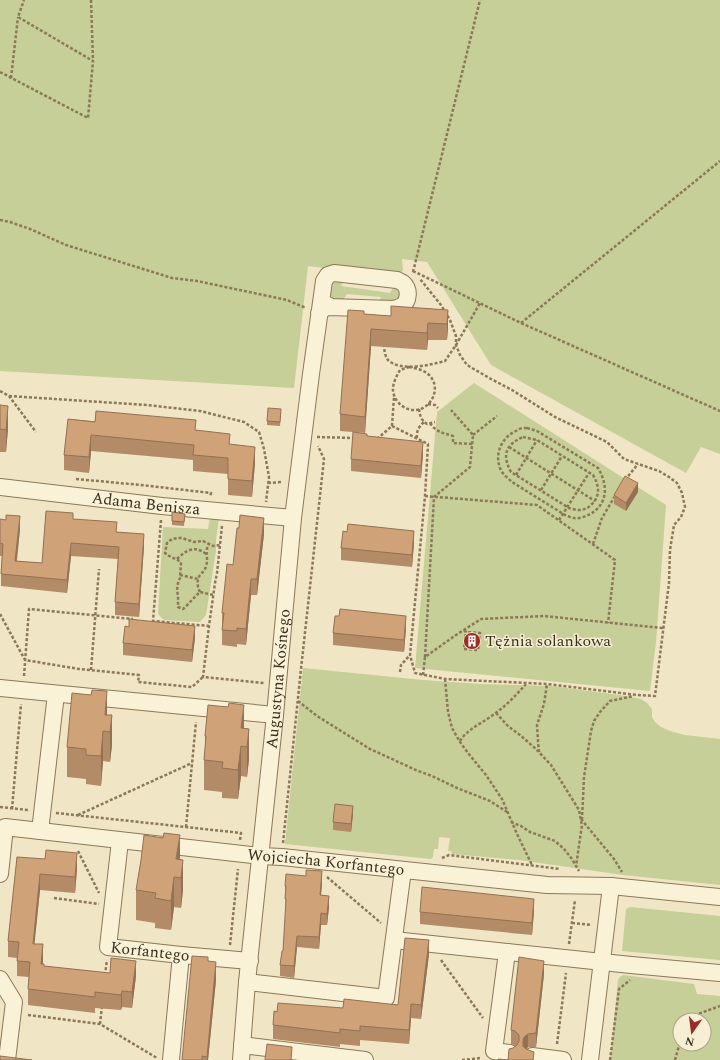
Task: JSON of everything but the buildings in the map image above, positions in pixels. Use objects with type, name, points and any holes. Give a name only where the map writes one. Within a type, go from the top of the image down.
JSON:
[{"type":"street","name":"Augustyna Kośnego","points":[[364,1060],[241,1053],[260,856],[276,715],[293,518],[324,281],[328,275],[334,273],[397,280],[403,283],[407,288],[408,294]]},
{"type":"street","points":[[319,314],[328,306],[399,308],[404,305],[408,294]]},
{"type":"street","name":"Adama Benisza","points":[[0,487],[162,506],[293,518]]},
{"type":"street","points":[[0,688],[276,715]]},
{"type":"street","points":[[40,831],[56,694]]},
{"type":"street","name":"Wojciecha Korfantego","points":[[0,874],[3,827],[120,841],[403,870],[386,998],[247,982]]},
{"type":"street","name":"Korfantego","points":[[120,841],[109,905],[108,947],[250,961]]},
{"type":"street","points":[[403,870],[547,885],[611,886],[720,897]]},
{"type":"street","points":[[590,1060],[611,886]]},
{"type":"street","points":[[394,938],[429,944],[720,973]]},
{"type":"street","points":[[507,952],[494,1051],[510,1053]]},
{"type":"street","points":[[171,1060],[181,955]]},
{"type":"street","points":[[0,979],[14,1002],[6,1060]]},
{"type":"street","points":[[532,1056],[562,1060]]},
{"type":"path","points":[[12,78],[18,17],[24,0]]},
{"type":"path","points":[[0,72],[88,118],[93,61],[90,0]]},
{"type":"path","points":[[408,294],[480,0]]},
{"type":"path","points":[[18,17],[93,61]]},
{"type":"path","points":[[521,323],[720,161]]},
{"type":"path","points":[[0,220],[30,229],[66,245],[172,278],[197,281],[287,300],[319,314]]},
{"type":"path","points":[[408,269],[521,323],[720,411]]},
{"type":"path","points":[[392,426],[428,444],[425,496],[410,654],[415,674],[445,679],[547,684],[655,696],[669,583],[670,550],[674,525],[681,517],[685,507],[682,493],[677,483],[659,471],[624,459],[607,442],[555,417],[512,390],[467,365],[460,355],[456,345],[456,336],[450,320],[441,305],[414,271]]},
{"type":"path","points":[[370,439],[378,439],[392,426],[394,396],[393,387],[400,370],[445,361],[480,303]]},
{"type":"path","points":[[384,340],[385,353],[388,360],[397,365],[424,371],[430,375],[434,381],[434,395],[431,402],[426,407],[413,410],[406,408],[400,405],[394,396]]},
{"type":"path","points":[[0,391],[9,396],[36,432]]},
{"type":"path","points":[[9,396],[147,405],[193,410],[244,422],[259,432],[264,449],[269,477],[266,506]]},
{"type":"path","points":[[428,404],[435,405],[438,408]]},
{"type":"path","points":[[420,409],[421,419],[427,424],[430,424],[440,433],[453,436],[453,443],[472,444]]},
{"type":"path","points":[[451,410],[473,435]]},
{"type":"path","points":[[423,675],[434,497],[470,467],[473,435],[496,416]]},
{"type":"path","points":[[417,439],[416,435],[420,425],[424,422]]},
{"type":"path","points":[[430,424],[435,422]]},
{"type":"path","points":[[527,428],[537,431],[598,468],[605,483],[604,498],[600,506],[592,513],[582,517],[574,518],[563,514],[545,502],[512,482],[505,476],[500,468],[498,458],[499,449],[504,440],[518,429],[527,428]]},
{"type":"path","points":[[282,857],[324,459],[316,443],[316,437],[355,438]]},
{"type":"path","points":[[523,437],[537,440],[593,475],[597,483],[598,492],[595,501],[587,508],[579,510],[567,507],[511,472],[505,456],[509,447],[515,440],[523,437]]},
{"type":"path","points":[[516,475],[537,440]]},
{"type":"path","points":[[509,447],[595,501]]},
{"type":"path","points":[[541,490],[562,456]]},
{"type":"path","points":[[622,485],[638,464]]},
{"type":"path","points":[[559,520],[589,473]]},
{"type":"path","points":[[268,483],[282,482]]},
{"type":"path","points":[[593,544],[602,518],[618,491]]},
{"type":"path","points":[[425,496],[536,505],[559,520],[615,560],[608,623]]},
{"type":"path","points":[[541,508],[545,502]]},
{"type":"path","points":[[162,506],[153,621],[209,626]]},
{"type":"path","points":[[192,687],[203,677],[217,573],[223,512]]},
{"type":"path","points":[[200,592],[183,609],[178,607],[178,596],[176,590],[180,578],[182,562],[177,559],[170,558],[165,553],[167,543],[172,539],[182,538],[194,542],[203,541],[213,546],[220,546]]},
{"type":"path","points":[[200,592],[198,587],[198,579],[207,566],[206,548],[209,544]]},
{"type":"path","points":[[177,559],[187,551],[195,549],[202,551],[206,555]]},
{"type":"path","points":[[91,670],[99,569]]},
{"type":"path","points":[[180,575],[198,579]]},
{"type":"path","points":[[200,592],[213,595]]},
{"type":"path","points":[[0,614],[25,660],[79,669],[139,675],[138,682],[192,687],[199,696],[186,827]]},
{"type":"path","points":[[425,657],[481,619],[544,616],[663,628]]},
{"type":"path","points":[[465,631],[480,633],[478,650],[464,649],[465,631]]},
{"type":"path","points":[[400,672],[401,665],[410,654]]},
{"type":"path","points":[[203,677],[278,685]]},
{"type":"path","points":[[445,679],[448,712],[452,728],[460,742],[486,775],[502,799],[511,822],[532,865]]},
{"type":"path","points":[[460,742],[463,737],[483,721],[496,714],[513,700],[526,684]]},
{"type":"path","points":[[539,753],[538,725],[544,704],[547,684]]},
{"type":"path","points":[[626,878],[614,859],[581,819],[584,802],[584,777],[594,721],[610,701],[637,695]]},
{"type":"path","points":[[298,701],[317,716],[370,749],[490,801],[507,812]]},
{"type":"path","points":[[496,714],[551,765],[579,810],[582,825],[576,866]]},
{"type":"path","points":[[76,815],[192,763]]},
{"type":"path","points":[[511,822],[530,832],[555,841],[564,849],[578,871]]},
{"type":"path","points":[[70,835],[109,905]]},
{"type":"path","points":[[325,875],[394,938]]},
{"type":"path","points":[[54,898],[109,905]]},
{"type":"path","points":[[429,944],[494,1051],[462,1060]]},
{"type":"path","points":[[105,978],[108,947]]},
{"type":"path","points":[[610,1060],[619,989],[630,980],[631,965]]},
{"type":"path","points":[[100,1024],[103,1001]]},
{"type":"path","points":[[704,1012],[720,1006]]},
{"type":"path","points":[[13,1014],[100,1024],[161,1060]]},
{"type":"green space","points":[[0,0],[720,0],[720,454],[701,447],[686,473],[491,365],[427,262],[402,259],[403,270],[401,274],[393,276],[308,266],[294,388],[0,371]]},
{"type":"green space","points":[[345,277],[341,286],[390,293],[395,284],[404,298],[378,304],[381,297],[347,294],[341,303],[333,300],[331,296],[331,286],[334,281]]},
{"type":"green space","points":[[474,383],[666,505],[656,642],[650,691],[415,668],[437,412]]},
{"type":"green space","points":[[210,517],[219,518],[216,551],[206,615],[200,622],[164,620],[158,614],[163,527],[208,529]]},
{"type":"green space","points":[[303,668],[423,680],[481,684],[552,686],[626,696],[641,699],[647,703],[652,709],[652,717],[661,727],[685,735],[720,739],[720,885],[623,875],[519,860],[452,854],[451,851],[448,851],[450,838],[439,837],[438,849],[434,849],[433,857],[431,859],[285,844]]},
{"type":"green space","points":[[630,907],[720,916],[720,960],[622,951],[626,909]]},
{"type":"green space","points":[[623,975],[694,984],[697,994],[720,996],[720,1060],[610,1060],[618,980]]},
{"type":"place","name":"Tężnia solankowa","points":[[472,641]]}]
